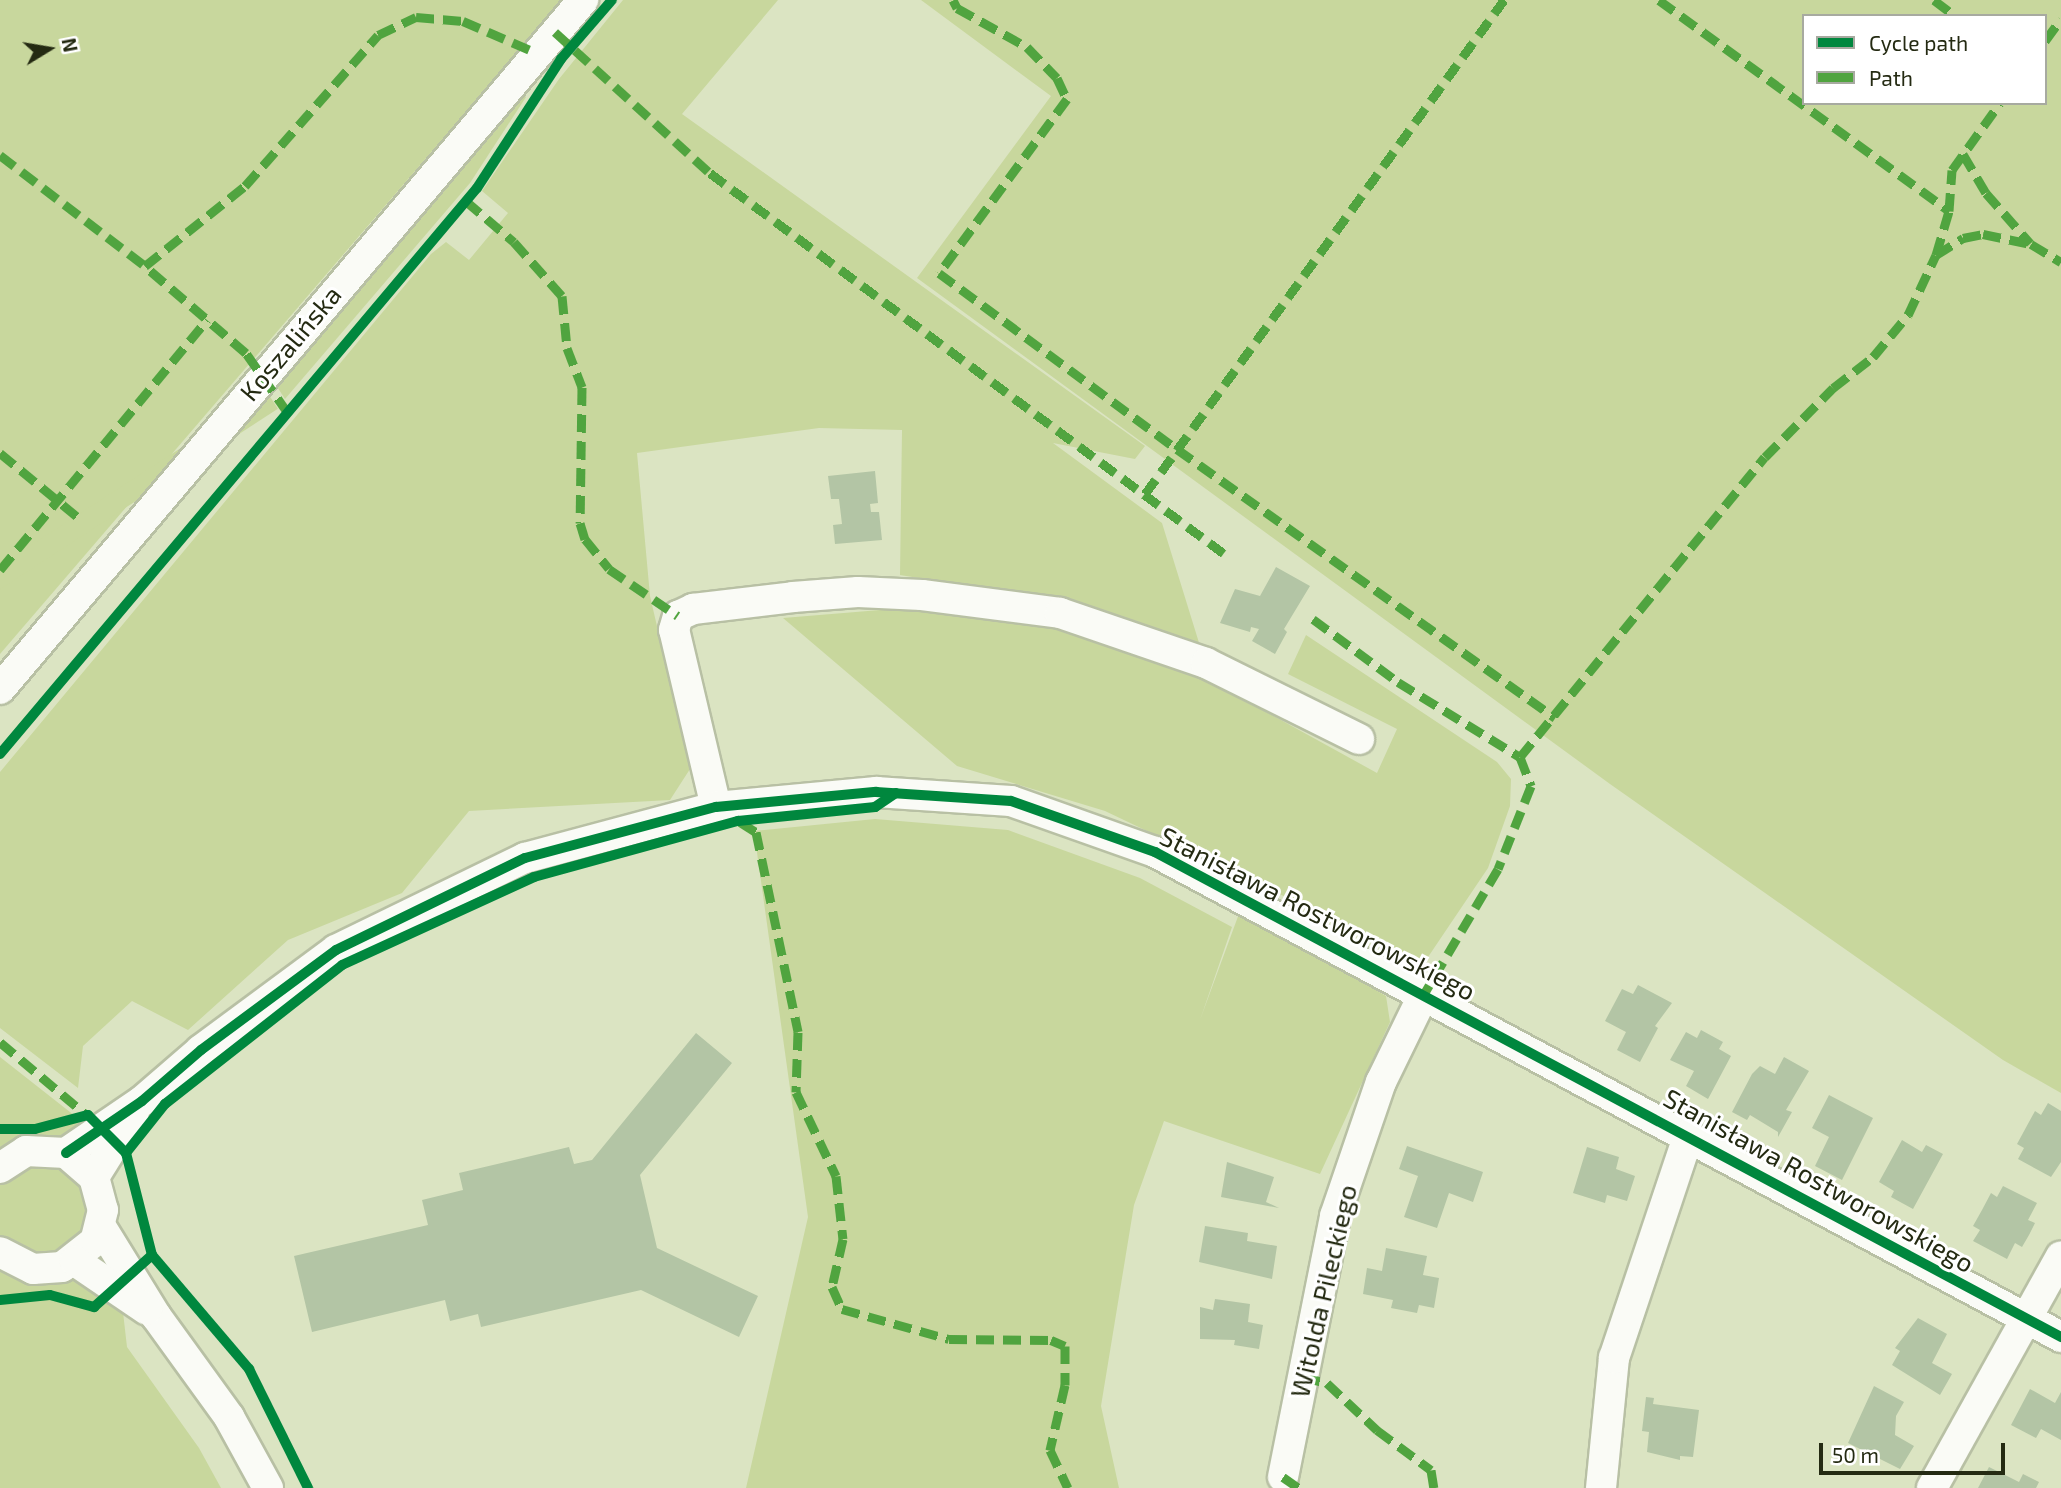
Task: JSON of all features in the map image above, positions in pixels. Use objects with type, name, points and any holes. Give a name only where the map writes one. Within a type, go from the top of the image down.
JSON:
[{"type":"street","name":"Koszalińska","points":[[0,689],[583,0]]},
{"type":"street","points":[[716,807],[674,630],[677,616],[694,609],[793,597],[858,592],[922,595],[1060,613],[1206,663],[1359,739]]},
{"type":"street","name":"Stanisława Rostworowskiego","points":[[65,1153],[142,1101],[201,1049],[336,950],[525,858],[716,807],[876,792],[1011,801],[1155,852],[1689,1134],[2061,1337]]},
{"type":"street","name":"Witolda Pileckiego","points":[[1283,1477],[1335,1216],[1381,1082],[1424,994]]},
{"type":"street","name":"Stanisława Rostworowskiego","points":[[94,1177],[142,1101]]},
{"type":"street","points":[[1601,1488],[1614,1358],[1689,1134]]},
{"type":"street","points":[[3,1161],[36,1150],[65,1153],[94,1177],[103,1210],[101,1227],[95,1241],[75,1261],[47,1270],[6,1265]]},
{"type":"street","points":[[101,1227],[156,1316],[229,1417],[268,1488]]},
{"type":"street","points":[[1932,1488],[2061,1256]]},
{"type":"street","points":[[75,1261],[156,1316]]},
{"type":"green space","points":[[0,0],[562,0],[0,654]]},
{"type":"green space","points":[[623,0],[778,0],[682,114],[1145,446],[1135,459],[1053,443],[1162,523],[1200,646],[1055,600],[900,575],[902,430],[819,428],[637,453],[650,596],[690,769],[670,800],[469,811],[402,893],[288,940],[188,1030],[132,1001],[83,1046],[78,1088],[0,1028],[0,772],[431,254],[446,242],[469,260],[508,213],[482,191],[559,79]]},
{"type":"green space","points":[[921,0],[2061,0],[2061,1093],[2003,1060],[1610,784],[917,278],[1051,96]]},
{"type":"green space","points":[[522,93],[526,97],[470,183],[285,399],[274,382]]},
{"type":"green space","points":[[267,392],[278,409],[0,589],[0,565]]},
{"type":"green space","points":[[904,608],[1007,618],[1069,632],[1190,670],[1377,773],[1397,729],[1288,674],[1306,635],[1497,762],[1511,779],[1510,806],[1488,868],[1424,963],[1105,811],[957,766],[783,618]]},
{"type":"green space","points":[[875,819],[1008,830],[1140,878],[1232,927],[1200,1020],[1240,911],[1386,996],[1390,1022],[1320,1174],[1164,1121],[1134,1205],[1101,1406],[1119,1488],[746,1488],[808,1217],[754,831]]},
{"type":"green space","points":[[0,1057],[103,1138],[127,1347],[199,1448],[221,1488],[0,1488]]},
{"type":"building","points":[[875,471],[878,503],[870,504],[871,512],[879,512],[882,540],[835,544],[833,525],[842,524],[839,499],[831,499],[828,476]]},
{"type":"building","points":[[1276,567],[1310,586],[1284,629],[1287,632],[1275,654],[1252,641],[1259,629],[1251,627],[1250,632],[1220,623],[1235,589],[1260,596]]},
{"type":"building","points":[[1638,985],[1672,1003],[1655,1026],[1658,1028],[1640,1062],[1617,1050],[1626,1032],[1605,1021],[1622,989],[1633,994]]},
{"type":"building","points":[[1701,1030],[1723,1042],[1719,1049],[1731,1056],[1708,1099],[1686,1086],[1694,1071],[1670,1060],[1686,1032],[1697,1038]]},
{"type":"building","points":[[696,1033],[732,1063],[640,1175],[657,1248],[758,1296],[739,1337],[641,1290],[481,1327],[478,1314],[450,1321],[445,1300],[312,1332],[294,1256],[428,1225],[422,1200],[463,1190],[459,1173],[569,1147],[574,1164],[592,1160]]},
{"type":"building","points":[[1784,1057],[1809,1071],[1786,1110],[1792,1112],[1778,1137],[1778,1132],[1750,1115],[1747,1120],[1732,1112],[1752,1074],[1760,1066],[1775,1074]]},
{"type":"building","points":[[1829,1095],[1873,1118],[1842,1180],[1815,1166],[1829,1137],[1812,1128]]},
{"type":"building","points":[[2048,1103],[2061,1111],[2061,1162],[2051,1177],[2018,1159],[2024,1148],[2017,1144],[2035,1111],[2041,1115]]},
{"type":"building","points":[[1902,1140],[1922,1152],[1926,1145],[1943,1154],[1913,1209],[1891,1197],[1894,1191],[1879,1182]]},
{"type":"building","points":[[1407,1146],[1483,1172],[1473,1202],[1449,1193],[1437,1228],[1404,1217],[1418,1176],[1399,1169]]},
{"type":"building","points":[[1587,1147],[1619,1157],[1616,1169],[1635,1176],[1627,1201],[1607,1195],[1605,1203],[1573,1193]]},
{"type":"building","points":[[1227,1162],[1274,1177],[1266,1202],[1279,1208],[1221,1197]]},
{"type":"building","points":[[2003,1186],[2037,1203],[2028,1220],[2035,1223],[2029,1235],[2022,1247],[2015,1243],[2007,1259],[1973,1241],[1980,1230],[1973,1226],[1991,1193],[1997,1197]]},
{"type":"building","points":[[1205,1226],[1248,1233],[1247,1241],[1277,1246],[1272,1279],[1199,1262]]},
{"type":"building","points":[[1386,1248],[1427,1256],[1423,1275],[1439,1278],[1434,1308],[1419,1305],[1417,1313],[1391,1308],[1393,1300],[1363,1294],[1367,1268],[1382,1271]]},
{"type":"building","points":[[1215,1299],[1250,1304],[1248,1322],[1263,1325],[1259,1349],[1234,1345],[1235,1340],[1200,1339],[1200,1307],[1213,1310]]},
{"type":"building","points":[[1918,1318],[1947,1334],[1932,1363],[1952,1374],[1940,1395],[1892,1365],[1900,1351],[1895,1348]]},
{"type":"building","points":[[1874,1386],[1904,1402],[1896,1416],[1895,1435],[1914,1446],[1900,1469],[1848,1443]]},
{"type":"building","points":[[2030,1389],[2055,1403],[2061,1392],[2061,1440],[2041,1429],[2036,1438],[2011,1425]]},
{"type":"building","points":[[1646,1397],[1654,1398],[1653,1404],[1699,1410],[1693,1457],[1680,1456],[1680,1460],[1647,1452],[1649,1432],[1642,1431]]},
{"type":"building","points":[[1989,1467],[2019,1482],[2023,1474],[2039,1482],[2036,1488],[1978,1488]]},
{"type":"marked path","points":[[953,0],[957,8],[1027,47],[1057,78],[1067,99],[939,273],[1177,449],[1555,718]]},
{"type":"marked path","points":[[1145,494],[1504,0]]},
{"type":"marked path","points":[[1659,0],[1802,104]]},
{"type":"marked path","points":[[1934,0],[1952,14]]},
{"type":"marked path","points":[[288,413],[246,353],[145,266],[245,186],[378,35],[416,17],[463,21],[537,53]]},
{"type":"marked path","points":[[2047,38],[2061,19]]},
{"type":"marked path","points":[[555,32],[710,173],[1226,555]]},
{"type":"marked path","points":[[1803,105],[1949,211]]},
{"type":"marked path","points":[[1520,757],[1765,457],[1833,388],[1873,357],[1908,315],[1936,255],[1949,211],[1952,170],[1999,105]]},
{"type":"marked path","points":[[1963,154],[1986,193],[2030,243]]},
{"type":"marked path","points":[[0,155],[145,266]]},
{"type":"marked path","points":[[466,201],[514,242],[562,296],[567,348],[582,387],[580,523],[585,539],[609,569],[678,616]]},
{"type":"marked path","points":[[1936,255],[1963,238],[1983,234],[2031,244],[2061,262]]},
{"type":"marked path","points":[[0,570],[207,320]]},
{"type":"marked path","points":[[0,453],[80,519]]},
{"type":"marked path","points":[[1313,619],[1398,682],[1520,757],[1531,786],[1498,869],[1424,994]]},
{"type":"marked path","points":[[740,822],[756,832],[798,1032],[796,1092],[836,1176],[843,1239],[832,1287],[842,1309],[949,1339],[1051,1340],[1065,1346],[1065,1385],[1050,1450],[1068,1488]]},
{"type":"marked path","points":[[0,1042],[88,1116]]},
{"type":"marked path","points":[[1302,1377],[1327,1383],[1377,1430],[1431,1470],[1434,1488]]},
{"type":"marked path","points":[[1283,1477],[1299,1488]]},
{"type":"cycle path","points":[[0,754],[477,188],[561,59],[612,0]]},
{"type":"cycle path","points":[[66,1153],[142,1101],[201,1050],[336,950],[525,858],[716,807],[876,792],[1011,801],[1155,852],[2061,1337]]},
{"type":"cycle path","points":[[126,1153],[165,1104],[342,965],[534,877],[738,821],[875,807],[896,793]]},
{"type":"cycle path","points":[[0,1129],[35,1129],[88,1115],[126,1153],[152,1255],[249,1369],[308,1488]]},
{"type":"cycle path","points":[[0,1300],[50,1295],[94,1307],[152,1255]]}]
